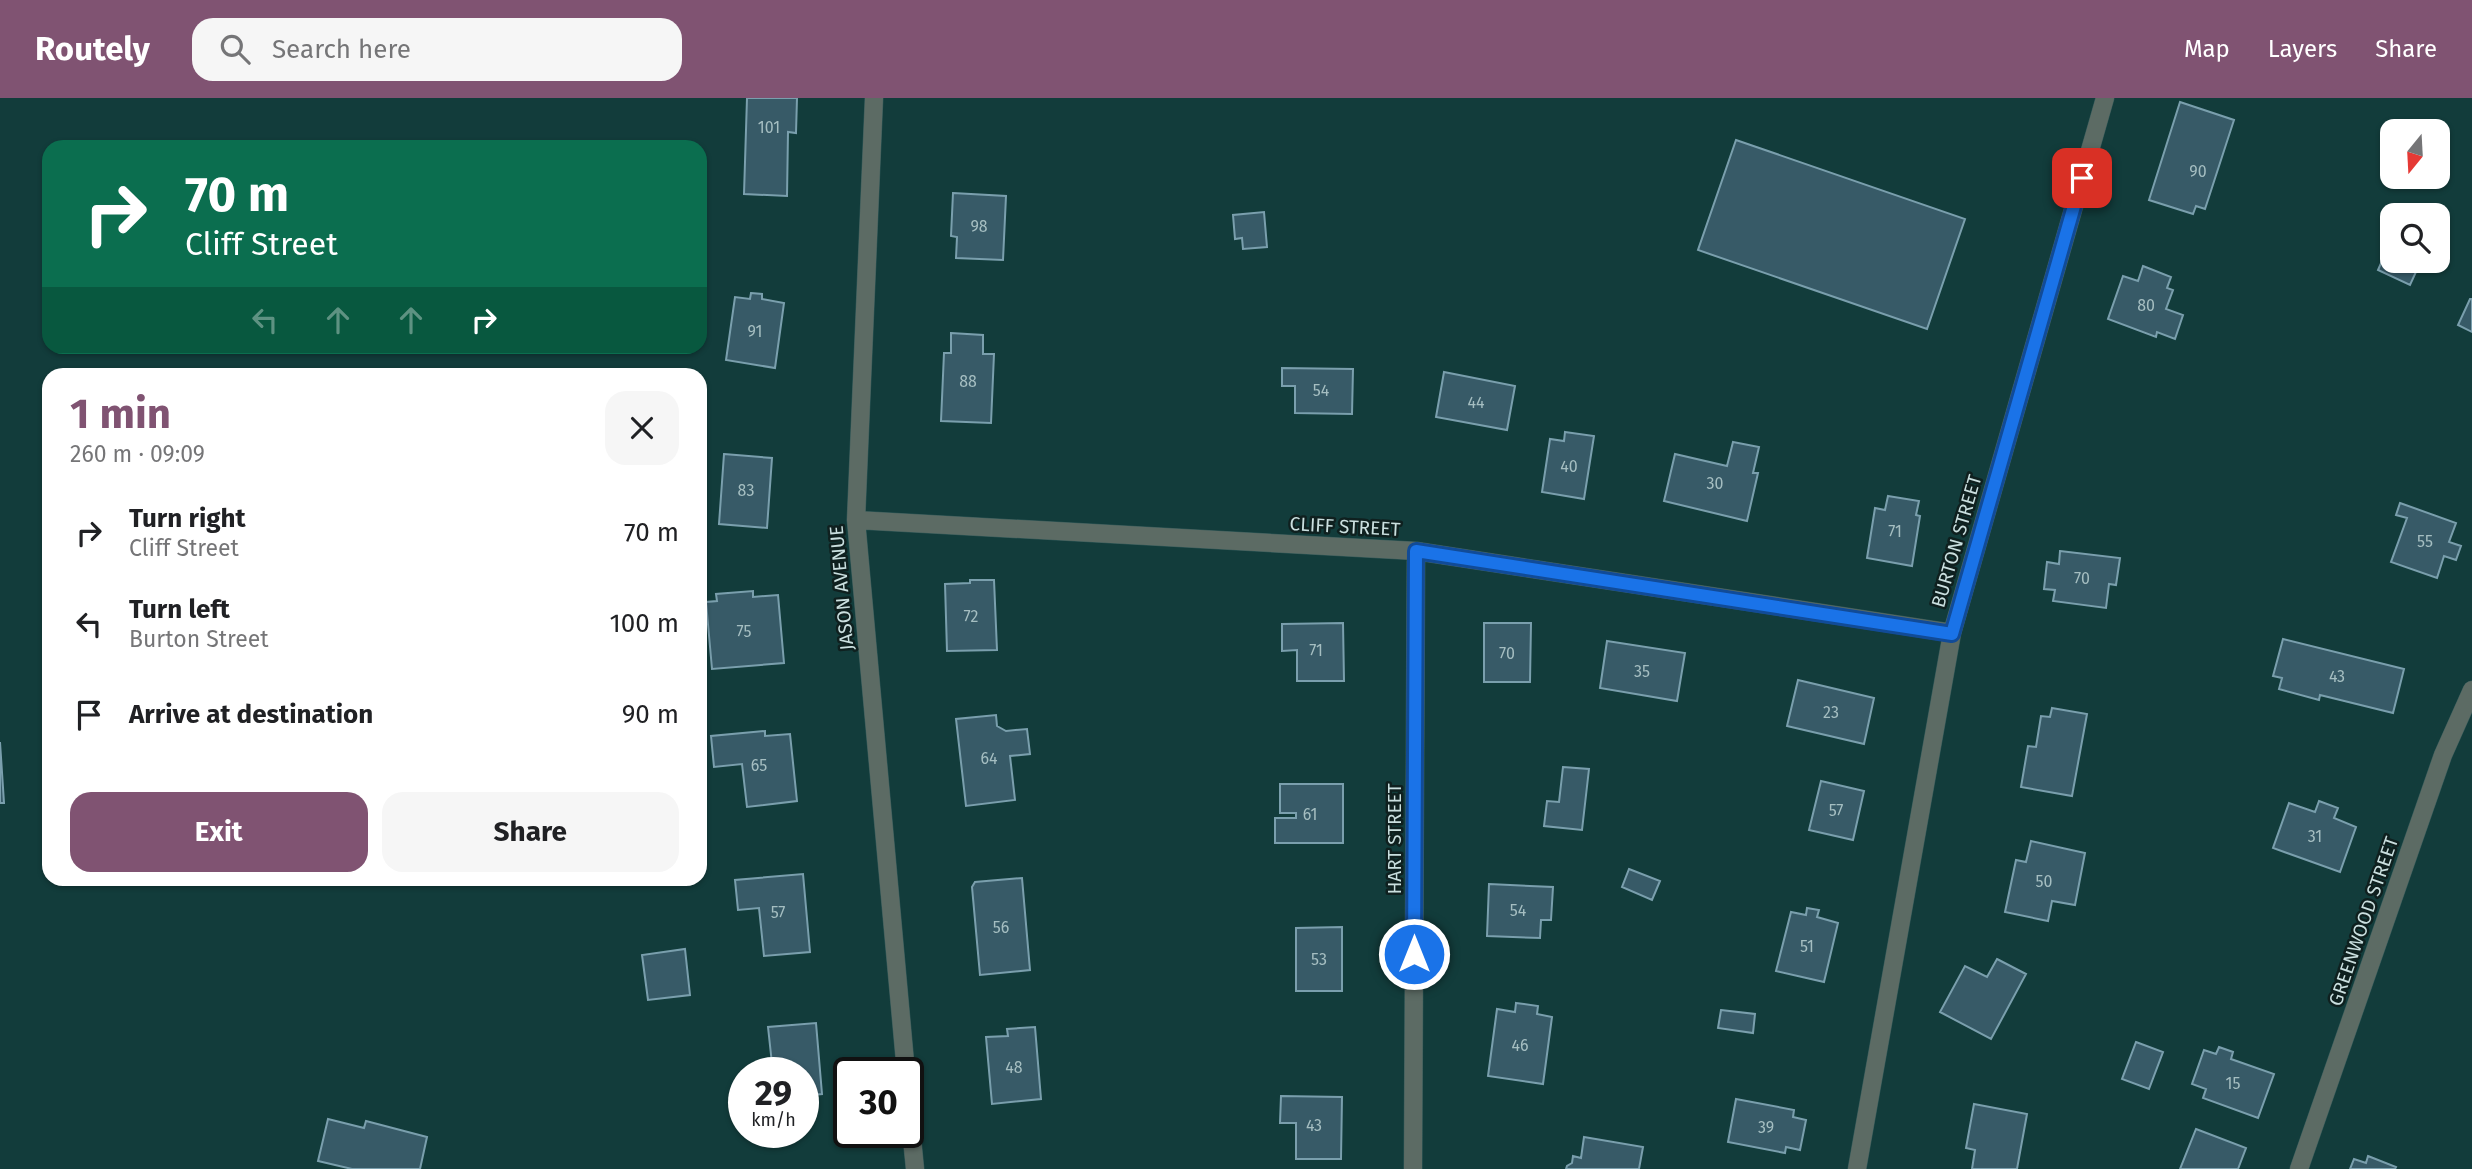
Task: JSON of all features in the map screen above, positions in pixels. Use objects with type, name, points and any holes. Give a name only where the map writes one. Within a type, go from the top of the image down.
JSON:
[{"type":"street","name":"JASON AVENUE","points":[[874,98],[856,520],[905,1057]]},
{"type":"street","name":"BURTON STREET","points":[[1857,1169],[1952,634],[2105,98]]},
{"type":"street","name":"CLIFF STREET","points":[[856,520],[1416,551],[1952,634]]},
{"type":"street","name":"HART STREET","points":[[1413,1169],[1416,551]]},
{"type":"street","name":"GREENWOOD STREET","points":[[2299,1169],[2444,755],[2472,690]]},
{"type":"street","points":[[913,1148],[915,1169]]},
{"type":"building","points":[[747,98],[797,98],[796,133],[788,132],[787,196],[744,194]]},
{"type":"building","points":[[2180,102],[2234,120],[2205,209],[2196,206],[2193,214],[2149,200]]},
{"type":"building","points":[[1736,140],[1965,219],[1927,329],[1698,250]]},
{"type":"building","points":[[953,193],[1006,196],[1003,260],[956,258],[957,237],[951,236]]},
{"type":"building","points":[[1264,212],[1267,247],[1243,249],[1242,238],[1235,239],[1233,215]]},
{"type":"building","points":[[2143,266],[2171,277],[2167,288],[2173,290],[2166,309],[2183,315],[2175,339],[2157,332],[2156,337],[2108,319],[2123,276],[2138,281]]},
{"type":"building","points":[[2384,273],[2416,273],[2410,285]]},
{"type":"building","points":[[751,293],[762,294],[762,299],[784,303],[775,368],[726,360],[735,297],[750,299]]},
{"type":"building","points":[[2472,299],[2472,332],[2458,325]]},
{"type":"building","points":[[951,333],[983,335],[983,354],[994,354],[991,423],[941,421],[944,353],[951,353]]},
{"type":"building","points":[[1282,368],[1353,369],[1352,414],[1295,413],[1295,386],[1282,386]]},
{"type":"building","points":[[1444,372],[1515,386],[1507,430],[1436,417]]},
{"type":"building","points":[[1565,432],[1594,436],[1584,499],[1542,492],[1550,439],[1564,441]]},
{"type":"building","points":[[1733,442],[1759,447],[1753,473],[1758,473],[1747,521],[1664,501],[1675,454],[1727,466]]},
{"type":"building","points":[[724,454],[772,458],[767,528],[719,524]]},
{"type":"building","points":[[1888,496],[1919,501],[1916,515],[1920,516],[1912,566],[1867,558],[1875,508],[1885,510]]},
{"type":"building","points":[[2400,503],[2456,523],[2449,542],[2461,546],[2456,560],[2444,556],[2437,578],[2391,562],[2407,518],[2396,515]]},
{"type":"building","points":[[2060,551],[2120,558],[2116,585],[2109,584],[2106,608],[2053,601],[2055,590],[2044,589],[2047,562],[2059,564]]},
{"type":"building","points":[[970,580],[994,580],[997,650],[947,651],[945,584],[970,583]]},
{"type":"building","points":[[753,591],[753,597],[778,595],[784,663],[712,669],[707,602],[717,601],[716,594]]},
{"type":"building","points":[[1343,623],[1344,681],[1297,681],[1297,650],[1282,651],[1282,624]]},
{"type":"building","points":[[1484,623],[1531,623],[1530,682],[1484,682]]},
{"type":"building","points":[[2283,639],[2404,669],[2393,713],[2320,695],[2319,700],[2279,689],[2282,678],[2273,676]]},
{"type":"building","points":[[1607,641],[1685,653],[1677,701],[1600,688]]},
{"type":"building","points":[[1798,680],[1874,698],[1864,744],[1787,726]]},
{"type":"building","points":[[2052,708],[2087,714],[2072,796],[2021,787],[2028,746],[2036,747],[2041,716],[2050,717]]},
{"type":"building","points":[[996,715],[997,726],[1006,731],[1027,729],[1030,754],[1010,756],[1015,800],[966,806],[956,719]]},
{"type":"building","points":[[765,731],[765,736],[790,734],[797,801],[747,807],[742,764],[714,767],[711,736]]},
{"type":"building","points":[[0,742],[4,803],[0,803]]},
{"type":"building","points":[[1563,767],[1589,769],[1582,830],[1544,826],[1547,801],[1559,802]]},
{"type":"building","points":[[1821,781],[1864,791],[1853,840],[1809,830]]},
{"type":"building","points":[[1280,784],[1343,784],[1343,843],[1275,843],[1275,818],[1296,818],[1296,813],[1280,813]]},
{"type":"building","points":[[2319,801],[2338,808],[2334,818],[2356,827],[2340,872],[2273,848],[2289,803],[2315,812]]},
{"type":"building","points":[[2031,841],[2085,853],[2075,905],[2052,901],[2048,921],[2005,912],[2016,860],[2026,862]]},
{"type":"building","points":[[1629,869],[1660,881],[1652,900],[1622,887]]},
{"type":"building","points":[[803,874],[810,952],[764,956],[759,908],[738,910],[735,880]]},
{"type":"building","points":[[1022,878],[1030,970],[980,975],[972,887],[975,882]]},
{"type":"building","points":[[1489,884],[1553,887],[1551,920],[1541,920],[1540,938],[1487,936]]},
{"type":"building","points":[[1807,908],[1819,910],[1817,917],[1838,923],[1824,982],[1776,971],[1791,912],[1806,915]]},
{"type":"building","points":[[1342,927],[1342,991],[1296,991],[1296,928]]},
{"type":"building","points":[[685,949],[690,995],[648,1000],[642,955]]},
{"type":"building","points":[[1997,959],[2026,974],[1991,1039],[1940,1012],[1965,966],[1987,977]]},
{"type":"building","points":[[1516,1003],[1538,1006],[1537,1014],[1552,1017],[1543,1084],[1488,1076],[1497,1009],[1515,1012]]},
{"type":"building","points":[[1721,1010],[1755,1014],[1753,1033],[1718,1028]]},
{"type":"building","points":[[816,1023],[819,1057],[771,1057],[768,1027]]},
{"type":"building","points":[[1035,1027],[1041,1099],[992,1104],[986,1037],[1008,1036],[1007,1029]]},
{"type":"building","points":[[2136,1042],[2163,1052],[2149,1089],[2122,1079]]},
{"type":"building","points":[[2219,1047],[2233,1052],[2231,1059],[2274,1074],[2258,1118],[2203,1098],[2206,1089],[2192,1084],[2204,1050],[2216,1054]]},
{"type":"building","points":[[819,1058],[822,1094],[819,1094]]},
{"type":"building","points":[[1281,1096],[1342,1097],[1341,1159],[1296,1159],[1296,1123],[1280,1123]]},
{"type":"building","points":[[1736,1099],[1794,1110],[1793,1117],[1806,1120],[1800,1150],[1786,1147],[1785,1153],[1728,1142]]},
{"type":"building","points":[[1974,1104],[2027,1114],[2017,1169],[1972,1169],[1975,1150],[1966,1148]]},
{"type":"building","points":[[328,1119],[364,1128],[366,1121],[427,1137],[420,1169],[352,1169],[318,1161]]},
{"type":"building","points":[[2196,1129],[2246,1148],[2238,1169],[2180,1169]]},
{"type":"building","points":[[1584,1137],[1643,1147],[1639,1169],[1566,1169],[1572,1163],[1573,1156],[1581,1158]]},
{"type":"building","points":[[2368,1156],[2396,1167],[2350,1169],[2354,1159],[2366,1163]]},
{"type":"route","points":[[1414,954],[1416,551],[1952,634],[2082,178]]}]
